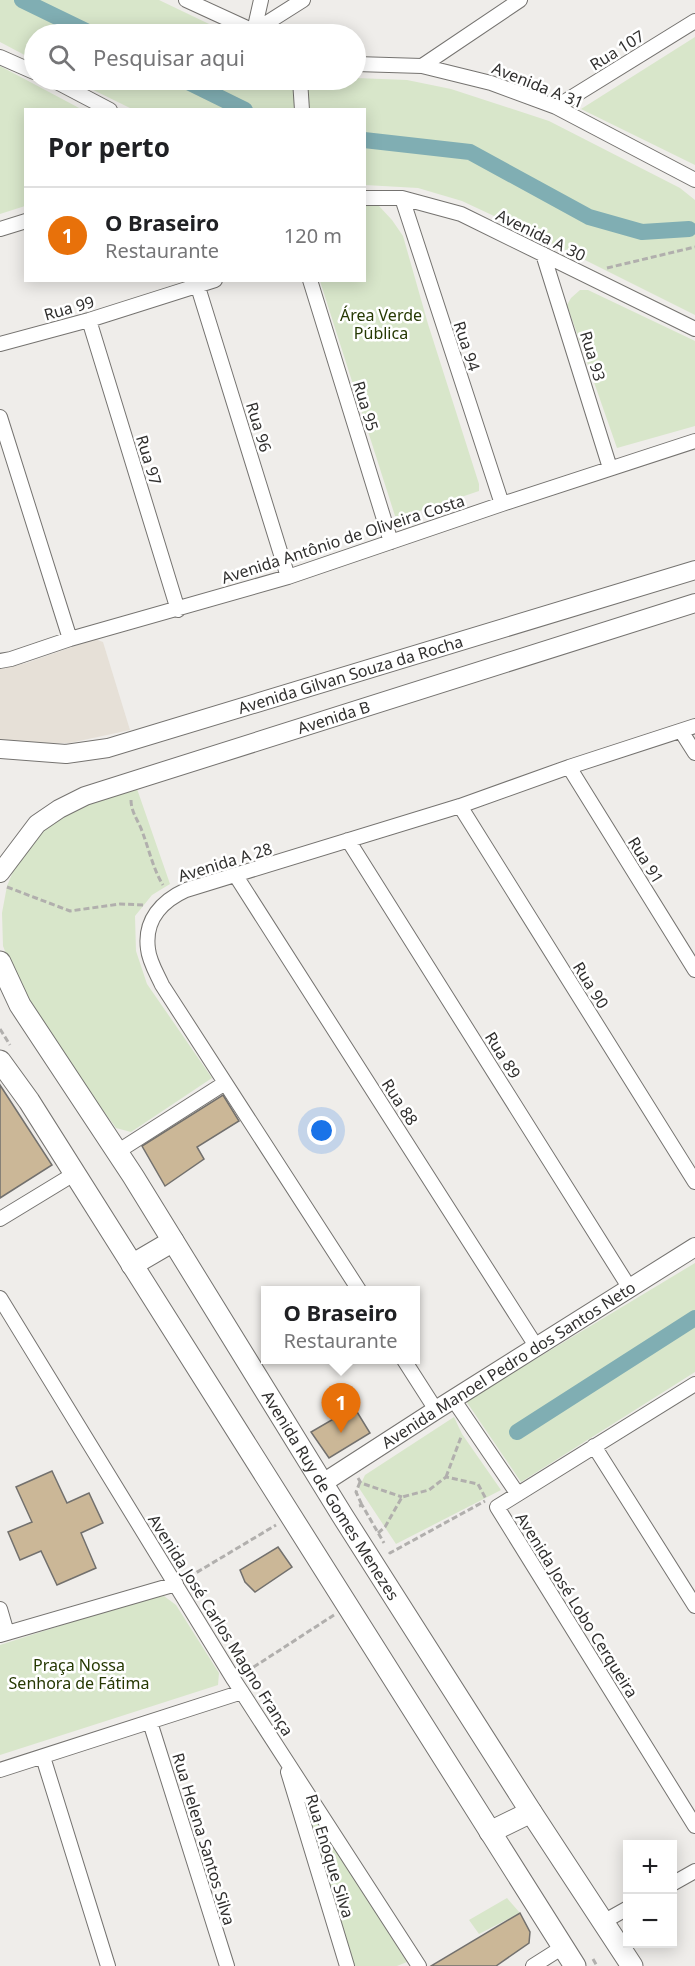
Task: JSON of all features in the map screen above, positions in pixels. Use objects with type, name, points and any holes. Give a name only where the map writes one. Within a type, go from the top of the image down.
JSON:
[{"type":"main road","name":"Avenida Ruy de Gomes Menezes","points":[[0,962],[20,1005],[117,1152],[531,1812],[632,1966]]},
{"type":"main road","points":[[0,1061],[29,1101],[575,1966]]},
{"type":"main road","points":[[132,1265],[173,1241]]},
{"type":"main road","points":[[490,1832],[531,1812]]},
{"type":"street","points":[[186,0],[238,24]]},
{"type":"street","points":[[258,24],[261,0]]},
{"type":"street","points":[[270,24],[303,0]]},
{"type":"street","points":[[422,66],[520,0]]},
{"type":"street","name":"Rua 107","points":[[556,107],[695,21]]},
{"type":"street","points":[[0,57],[24,68]]},
{"type":"street","name":"Avenida A 31","points":[[366,64],[422,66],[491,83],[556,107],[695,180]]},
{"type":"street","points":[[72,90],[106,108]]},
{"type":"street","points":[[301,90],[302,108]]},
{"type":"street","name":"Avenida A 30","points":[[366,198],[402,198],[461,214],[695,329]]},
{"type":"street","name":"Rua 94","points":[[402,198],[502,504]]},
{"type":"street","points":[[0,229],[24,222]]},
{"type":"street","name":"Rua 93","points":[[543,254],[610,468]]},
{"type":"street","name":"Rua 99","points":[[0,344],[89,320],[210,282]]},
{"type":"street","name":"Rua 95","points":[[311,282],[391,542]]},
{"type":"street","name":"Rua 96","points":[[198,287],[288,577]]},
{"type":"street","name":"Rua 97","points":[[89,320],[178,610]]},
{"type":"street","points":[[0,417],[70,639]]},
{"type":"street","name":"Avenida Antônio de Oliveira Costa","points":[[0,661],[288,577],[695,441]]},
{"type":"street","name":"Avenida Gilvan Souza da Rocha","points":[[0,749],[66,754],[108,748],[695,570]]},
{"type":"street","name":"Avenida B","points":[[0,873],[37,824],[59,809],[85,796],[695,603]]},
{"type":"street","name":"Avenida A 28","points":[[165,902],[186,890],[459,806],[695,726]]},
{"type":"street","points":[[681,731],[695,753]]},
{"type":"street","name":"Rua 91","points":[[569,767],[695,970]]},
{"type":"street","name":"Rua 90","points":[[459,806],[695,1182]]},
{"type":"street","name":"Rua 89","points":[[348,840],[629,1287]]},
{"type":"street","name":"Rua 88","points":[[236,876],[536,1346]]},
{"type":"street","points":[[165,902],[149,931],[147,948],[162,985],[356,1286]]},
{"type":"street","points":[[117,1152],[225,1083]]},
{"type":"street","points":[[0,1219],[74,1173]]},
{"type":"street","name":"Avenida Manoel Pedro dos Santos Neto","points":[[323,1483],[695,1247]]},
{"type":"street","name":"Avenida José Carlos Magno França","points":[[0,1298],[234,1680],[419,1966]]},
{"type":"street","points":[[407,1364],[436,1410]]},
{"type":"street","name":"Avenida José Lobo Cerqueira","points":[[694,1388],[515,1489],[497,1507],[695,1826]]},
{"type":"street","points":[[453,1399],[515,1489]]},
{"type":"street","points":[[594,1446],[695,1606]]},
{"type":"street","points":[[0,1609],[4,1634],[176,1584]]},
{"type":"street","points":[[0,1770],[242,1692]]},
{"type":"street","name":"Rua Helena Santos Silva","points":[[150,1722],[227,1966]]},
{"type":"street","name":"Rua Enoque Silva","points":[[283,1756],[347,1966]]},
{"type":"street","points":[[43,1757],[108,1966]]},
{"type":"street","points":[[677,1881],[695,1871]]},
{"type":"street","points":[[603,1922],[623,1910]]},
{"type":"street","points":[[533,1966],[562,1947]]},
{"type":"path","points":[[585,274],[695,247]]},
{"type":"path","points":[[0,884],[70,911],[120,904],[165,902],[141,828],[131,808],[130,781]]},
{"type":"path","points":[[349,1466],[360,1481],[402,1497],[429,1490],[446,1477],[466,1419]]},
{"type":"path","points":[[446,1477],[478,1484],[486,1500]]},
{"type":"path","points":[[360,1481],[356,1492],[362,1505]]},
{"type":"path","points":[[401,1547],[486,1500],[515,1489]]},
{"type":"path","points":[[378,1533],[385,1527],[402,1497]]},
{"type":"path","points":[[176,1584],[291,1516]]},
{"type":"path","points":[[234,1680],[348,1606]]},
{"type":"shaded area","points":[[95,639],[103,642],[130,730],[70,743],[28,743],[0,739],[0,669],[26,663]]},
{"type":"green space","points":[[0,0],[159,0],[209,24],[24,24],[24,55],[0,42]]},
{"type":"green space","points":[[695,37],[695,165],[581,109]]},
{"type":"green space","points":[[0,66],[24,79],[24,90],[45,90],[79,108],[24,108],[24,206],[0,214]]},
{"type":"green space","points":[[366,78],[407,80],[451,89],[549,121],[680,188],[695,200],[695,315],[462,201],[418,188],[366,185],[366,108],[130,108],[93,90],[366,90]]},
{"type":"green space","name":"Área Verde Pública","points":[[366,205],[379,206],[403,236],[428,324],[479,484],[479,491],[396,519],[320,282],[366,282]]},
{"type":"green space","points":[[580,290],[588,290],[695,341],[695,426],[617,448],[567,305]]},
{"type":"green space","points":[[136,786],[170,884],[152,895],[135,916],[136,951],[147,984],[212,1078],[131,1132],[116,1128],[64,1057],[19,987],[3,946],[2,913],[7,886],[19,857],[42,831],[73,810]]},
{"type":"green space","points":[[695,1263],[695,1372],[521,1482],[466,1401]]},
{"type":"green space","points":[[454,1417],[462,1434],[501,1490],[396,1544],[359,1488],[365,1475]]},
{"type":"green space","name":"Praça Nossa Senhora de Fátima","points":[[164,1596],[176,1605],[219,1673],[218,1685],[0,1755],[0,1645],[134,1602]]},
{"type":"green space","points":[[304,1801],[407,1962],[397,1966],[354,1966]]},
{"type":"green space","points":[[507,1898],[520,1913],[479,1934],[469,1920]]},
{"type":"building","points":[[0,1085],[52,1165],[0,1198]]},
{"type":"building","points":[[223,1095],[239,1121],[197,1147],[204,1159],[165,1186],[142,1146]]},
{"type":"building","points":[[354,1407],[370,1433],[329,1458],[311,1432]]},
{"type":"building","points":[[52,1471],[67,1503],[89,1493],[103,1523],[81,1533],[96,1568],[57,1585],[41,1551],[20,1560],[8,1532],[32,1522],[16,1487]]},
{"type":"building","points":[[278,1547],[292,1567],[255,1592],[245,1582],[240,1570]]},
{"type":"building","points":[[520,1913],[530,1932],[529,1943],[496,1966],[431,1966]]},
{"type":"waterway","points":[[22,0],[71,24]]},
{"type":"waterway","points":[[204,90],[241,108]]},
{"type":"waterway","points":[[366,140],[470,152],[589,217],[642,232],[689,229]]},
{"type":"waterway","points":[[517,1432],[695,1318]]},
{"type":"place","name":"O Braseiro","points":[[341,1433]]}]
